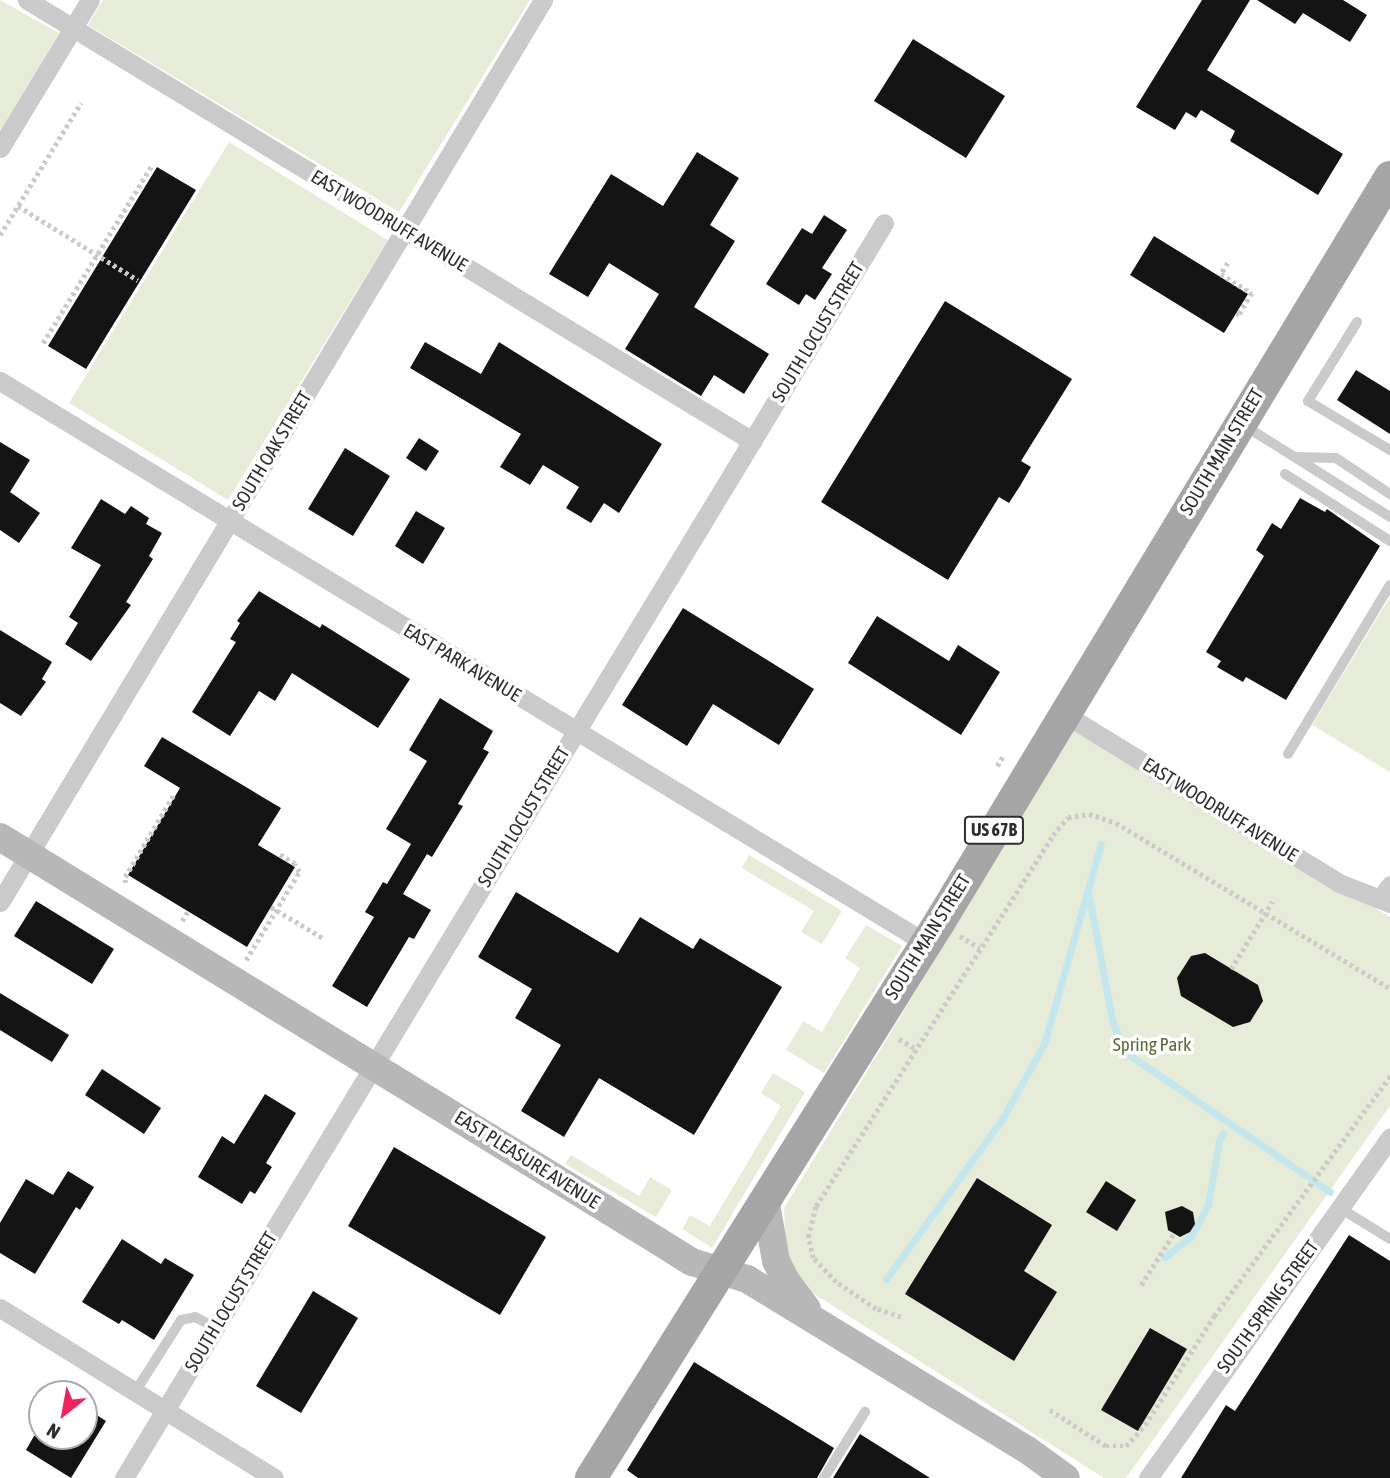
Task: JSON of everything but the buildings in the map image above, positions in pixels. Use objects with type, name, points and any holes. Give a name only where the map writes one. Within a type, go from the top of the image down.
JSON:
[{"type":"main road","name":"SOUTH MAIN STREET","points":[[591,1478],[926,943],[1390,177]]},
{"type":"street","name":"EAST WOODRUFF AVENUE","points":[[27,0],[752,441]]},
{"type":"street","points":[[0,148],[90,0]]},
{"type":"street","name":"SOUTH OAK STREET","points":[[0,902],[544,0]]},
{"type":"street","name":"SOUTH LOCUST STREET","points":[[124,1478],[884,223]]},
{"type":"street","name":"EAST PARK AVENUE","points":[[0,381],[926,943]]},
{"type":"street","name":"EAST WOODRUFF AVENUE","points":[[1063,713],[1333,880],[1387,896]]},
{"type":"street","name":"EAST PLEASURE AVENUE","points":[[0,837],[692,1262],[747,1279],[1026,1449],[1060,1476]]},
{"type":"street","name":"SOUTH SPRING STREET","points":[[1148,1478],[1390,1137]]},
{"type":"street","points":[[765,1198],[776,1261],[793,1292],[821,1324]]},
{"type":"street","points":[[0,1308],[274,1478]]},
{"type":"lane","points":[[1357,322],[1308,401],[1390,450]]},
{"type":"lane","points":[[1239,423],[1390,517]]},
{"type":"lane","points":[[1295,457],[1336,458],[1390,494]]},
{"type":"lane","points":[[1285,474],[1390,541]]},
{"type":"lane","points":[[1287,754],[1390,585]]},
{"type":"lane","points":[[1340,1208],[1390,1240]]},
{"type":"lane","points":[[135,1392],[174,1326],[181,1320],[195,1317],[215,1328]]},
{"type":"lane","points":[[824,1478],[864,1412]]},
{"type":"path","points":[[0,235],[81,103]]},
{"type":"path","points":[[43,343],[152,165]]},
{"type":"path","points":[[18,206],[138,280]]},
{"type":"path","points":[[1228,263],[1221,274],[1252,293],[1238,315],[1236,313]]},
{"type":"path","points":[[997,766],[1004,755]]},
{"type":"path","points":[[126,887],[125,877],[174,794]]},
{"type":"path","points":[[901,1317],[876,1310],[836,1282],[813,1258],[808,1237],[816,1206],[1053,835],[1068,817],[1089,814],[1116,823],[1390,988]]},
{"type":"path","points":[[246,960],[274,908],[299,872],[295,864],[277,853]]},
{"type":"path","points":[[1231,969],[1272,902]]},
{"type":"path","points":[[274,908],[323,938]]},
{"type":"path","points":[[182,921],[188,911]]},
{"type":"path","points":[[1050,1410],[1106,1446],[1126,1446],[1145,1425],[1214,1316],[1390,1076]]},
{"type":"path","points":[[1141,1285],[1174,1233]]},
{"type":"green space","points":[[0,0],[59,33],[1,129],[0,128]]},
{"type":"green space","points":[[103,0],[530,0],[399,212],[88,25]]},
{"type":"green space","points":[[229,142],[388,240],[228,500],[69,403]]},
{"type":"green space","points":[[1390,597],[1390,772],[1312,725]]},
{"type":"green space","name":"Spring Park","points":[[1074,731],[1390,917],[1390,1106],[1126,1478],[1104,1478],[803,1287],[786,1255],[784,1208]]},
{"type":"green space","points":[[749,855],[842,911],[822,944],[801,932],[814,911],[742,868]]},
{"type":"green space","points":[[866,925],[902,946],[824,1073],[786,1050],[803,1021],[822,1032],[860,968],[845,958]]},
{"type":"green space","points":[[773,1073],[805,1092],[712,1248],[682,1229],[690,1215],[710,1226],[781,1106],[761,1093]]},
{"type":"green space","points":[[571,1155],[639,1196],[650,1177],[672,1190],[656,1217],[565,1164]]},
{"type":"waterway","points":[[886,1279],[1001,1121],[1044,1044],[1101,844]]},
{"type":"waterway","points":[[1089,896],[1112,1019],[1121,1045],[1131,1056],[1330,1192]]},
{"type":"waterway","points":[[1165,1257],[1191,1236],[1208,1205],[1219,1141],[1223,1133]]}]
